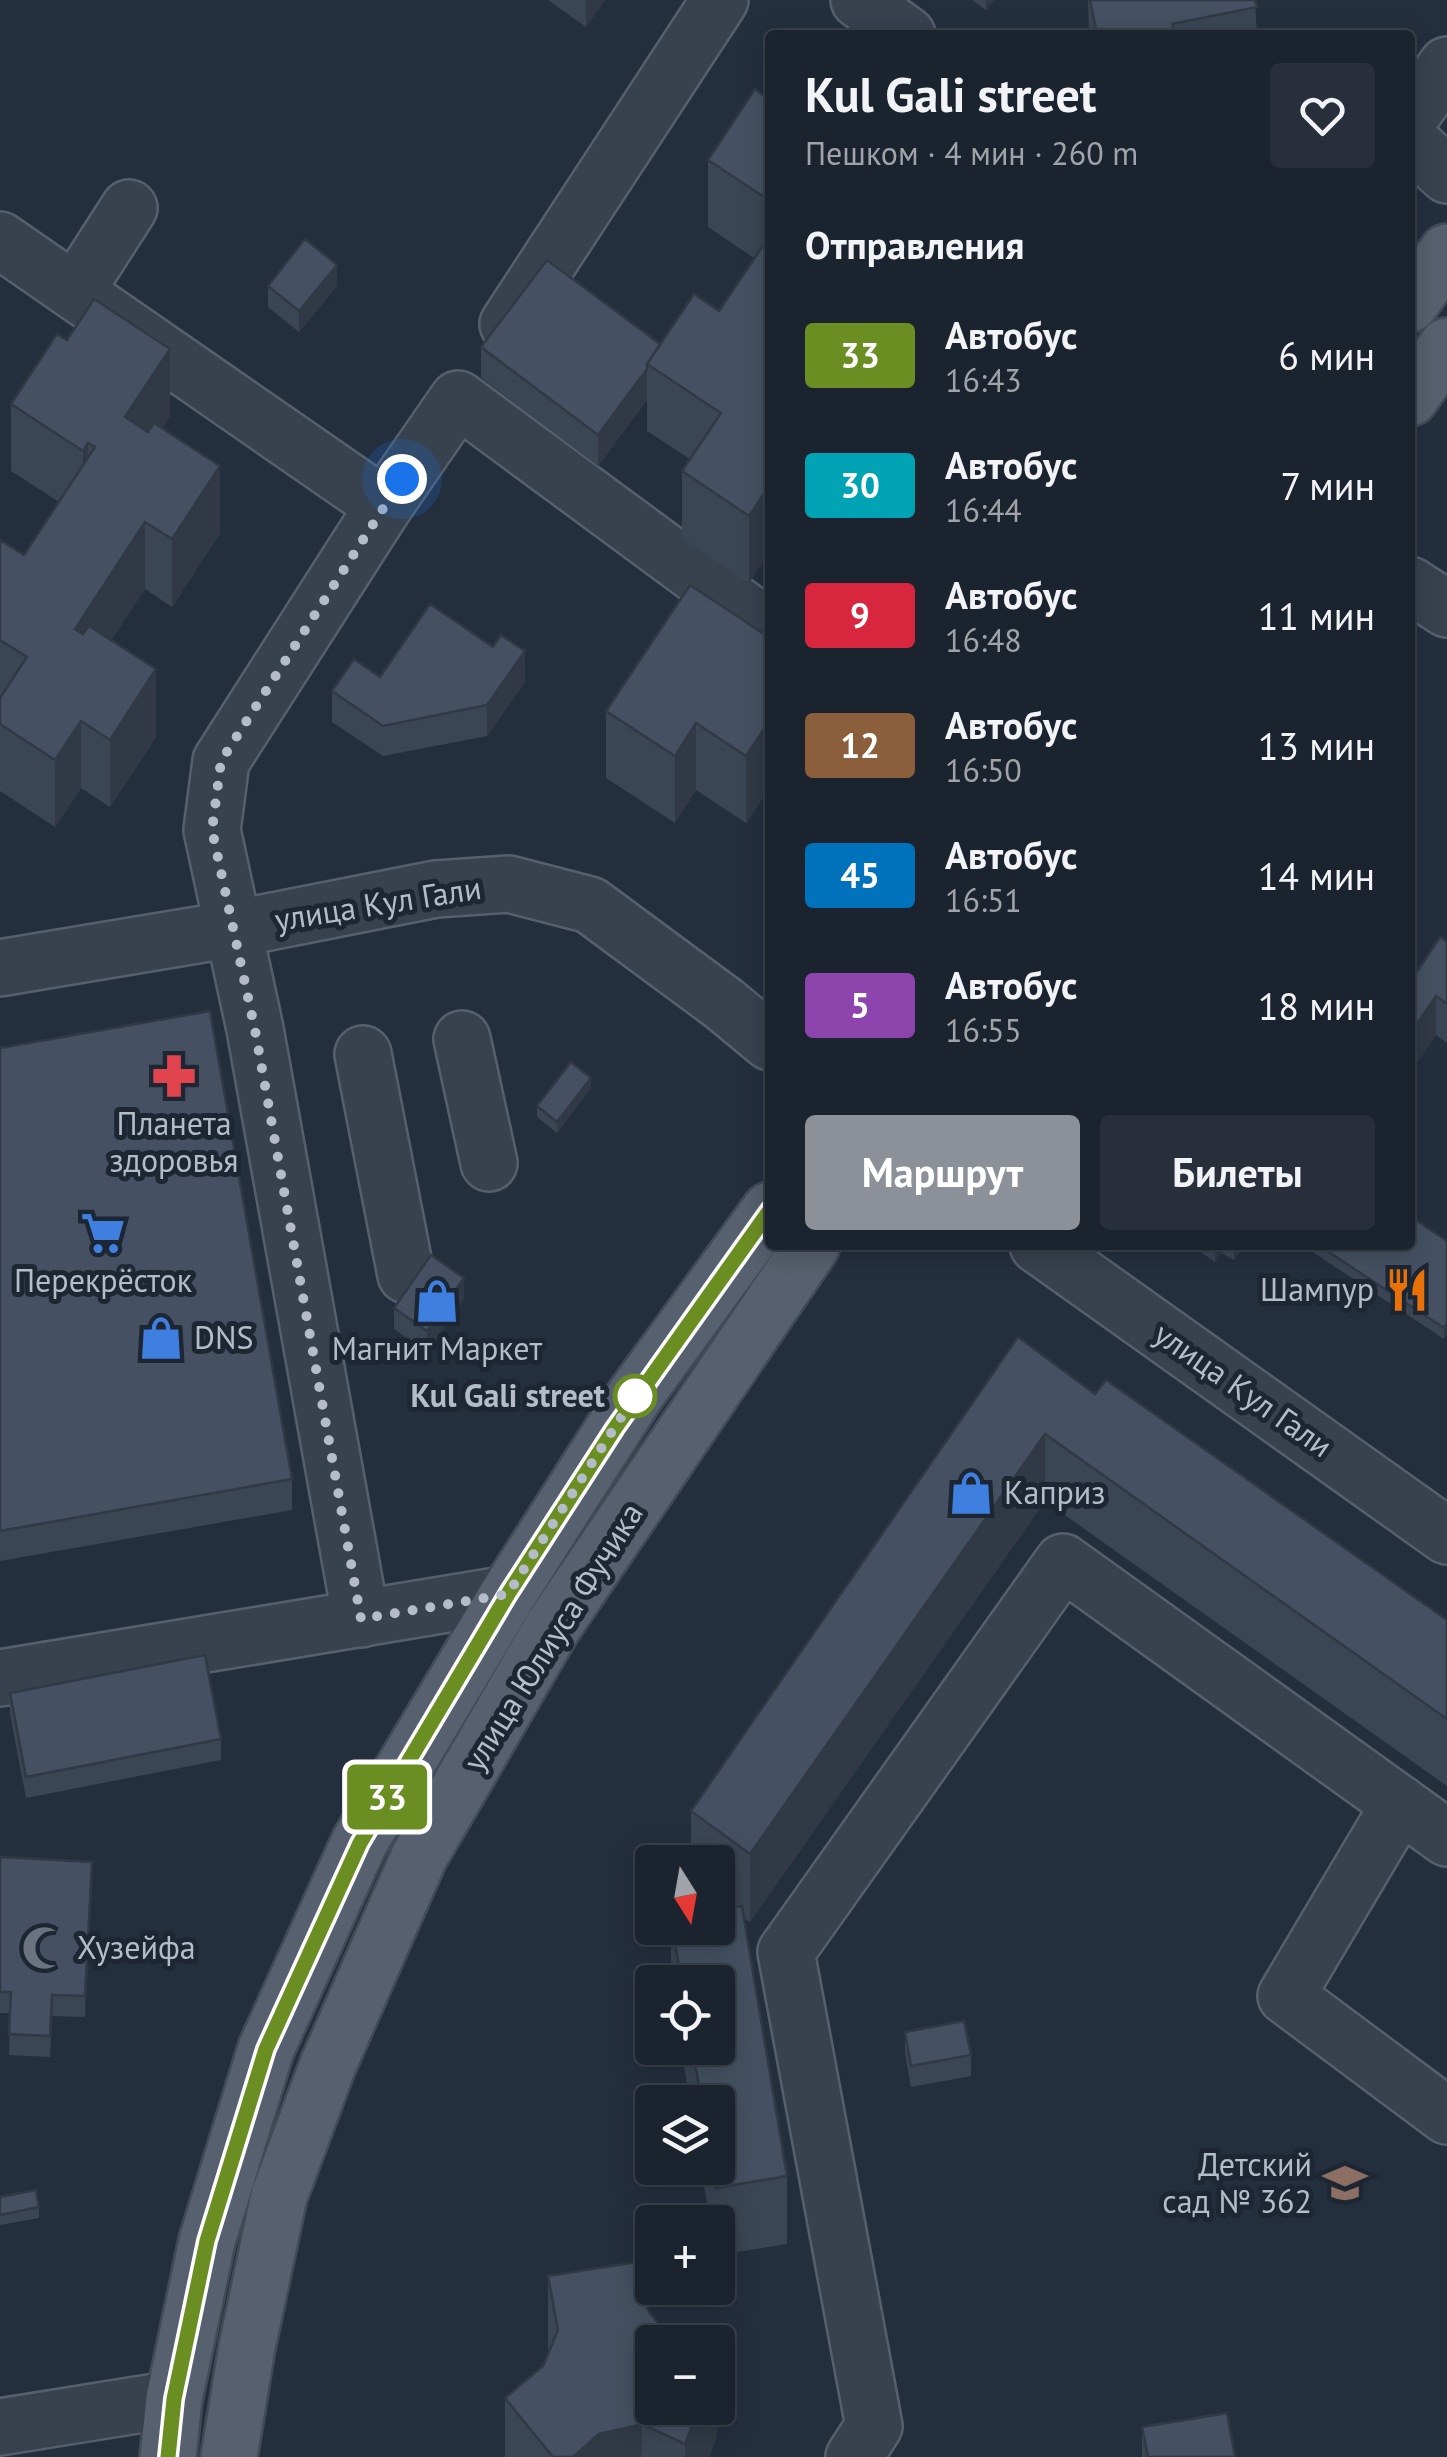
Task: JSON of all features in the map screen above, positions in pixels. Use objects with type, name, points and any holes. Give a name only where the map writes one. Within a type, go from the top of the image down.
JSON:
[{"type":"main road","points":[[1415,297],[1447,252]]},
{"type":"main road","points":[[1415,391],[1447,346]]},
{"type":"main road","name":"улица Юлиуса Фучика","points":[[168,2457],[174,2399],[207,2241],[266,2049],[360,1843],[508,1594],[636,1394],[765,1217]]},
{"type":"main road","name":"улица Юлиуса Фучика","points":[[229,2457],[246,2348],[279,2196],[328,2066],[419,1857],[552,1628],[809,1250]]},
{"type":"street","points":[[361,1619],[262,1068],[212,830],[221,761],[384,506],[458,400],[720,0]]},
{"type":"street","points":[[859,0],[900,30]]},
{"type":"street","points":[[1415,111],[1447,65]]},
{"type":"street","points":[[1415,146],[1447,175]]},
{"type":"street","points":[[75,292],[130,208]]},
{"type":"street","points":[[0,240],[384,506]]},
{"type":"street","points":[[458,400],[765,625]]},
{"type":"street","points":[[1415,587],[1447,609]]},
{"type":"street","name":"улица Кул Гали","points":[[0,968],[233,929],[436,889],[509,884],[590,905],[765,1038]]},
{"type":"street","points":[[462,1039],[489,1163]]},
{"type":"street","points":[[363,1054],[406,1275]]},
{"type":"street","name":"улица Кул Гали","points":[[1045,1250],[1447,1536]]},
{"type":"street","points":[[854,2457],[874,2426],[786,1952],[1062,1562],[1447,1838]]},
{"type":"street","points":[[0,1678],[508,1594]]},
{"type":"street","points":[[1400,1804],[1286,1996],[1447,2116]]},
{"type":"street","points":[[0,2427],[174,2399]]},
{"type":"building","points":[[1090,0],[1255,0],[1257,7],[1172,24],[1174,30],[1096,30]]},
{"type":"building","points":[[755,89],[764,96],[765,198],[708,160]]},
{"type":"building","points":[[305,239],[337,265],[299,311],[268,286]]},
{"type":"building","points":[[765,242],[765,492],[749,516],[682,471],[721,413],[647,364],[694,294],[719,311]]},
{"type":"building","points":[[547,260],[660,344],[647,369],[598,435],[481,347]]},
{"type":"building","points":[[94,299],[170,349],[125,417],[148,432],[154,423],[220,466],[172,539],[145,522],[75,629],[83,634],[89,626],[156,669],[110,740],[81,721],[55,760],[0,724],[0,698],[27,657],[0,640],[0,540],[24,555],[95,447],[88,443],[83,451],[11,404],[57,334],[67,340]]},
{"type":"building","points":[[690,585],[765,635],[765,728],[746,756],[696,723],[675,756],[606,711]]},
{"type":"building","points":[[430,604],[493,647],[501,635],[525,651],[487,705],[383,726],[332,691],[354,659],[380,677]]},
{"type":"building","points":[[1440,937],[1447,942],[1447,1004],[1436,996],[1415,1027],[1415,974]]},
{"type":"building","points":[[210,1011],[292,1479],[0,1531],[0,1048]]},
{"type":"building","points":[[571,1062],[591,1078],[557,1122],[537,1106]]},
{"type":"building","points":[[1415,1219],[1447,1241],[1444,1328],[1326,1250],[1415,1250]]},
{"type":"building","points":[[431,1255],[464,1278],[427,1331],[394,1308]]},
{"type":"building","points":[[1018,1337],[1095,1394],[1106,1380],[1447,1620],[1447,1719],[1045,1434],[750,1854],[691,1811]]},
{"type":"building","points":[[205,1655],[221,1739],[26,1777],[10,1693]]},
{"type":"building","name":"Хузейфа","points":[[0,1857],[92,1862],[85,1996],[52,1995],[50,2036],[9,2034],[11,1992],[0,1992]]},
{"type":"building","points":[[742,1906],[787,2176],[735,2185],[735,2085],[699,2085],[695,2065],[735,2065],[735,1965],[679,1965],[675,1945],[735,1945],[735,1907]]},
{"type":"building","points":[[964,2021],[971,2055],[911,2066],[905,2032]]},
{"type":"building","points":[[36,2190],[39,2207],[0,2215],[0,2197]]},
{"type":"building","points":[[635,2262],[635,2305],[647,2305],[660,2325],[635,2325],[638,2425],[599,2434],[573,2457],[553,2457],[505,2398],[543,2366],[558,2330],[548,2276]]},
{"type":"building","points":[[1227,2413],[1235,2457],[1148,2457],[1142,2427]]},
{"type":"building","points":[[644,2425],[692,2425],[685,2444]]},
{"type":"bus line","name":"33","points":[[168,2457],[174,2399],[207,2241],[266,2049],[360,1843],[508,1594],[636,1394],[765,1217]]},
{"type":"place","name":"Планета здоровья","points":[[174,1076]]},
{"type":"place","name":"Перекрёсток","points":[[103,1233]]},
{"type":"place","name":"Шампур","points":[[1407,1290]]},
{"type":"place","name":"Магнит Маркет","points":[[437,1301]]},
{"type":"place","name":"DNS","points":[[161,1338]]},
{"type":"place","name":"Kul Gali street","points":[[635,1396]]},
{"type":"place","name":"Каприз","points":[[971,1493]]},
{"type":"place","name":"Хузейфа","points":[[44,1948]]},
{"type":"place","name":"Детский сад № 362","points":[[1345,2183]]},
{"type":"route","points":[[402,479],[221,761],[212,830],[255,1030],[361,1619],[508,1594],[635,1396]]}]
